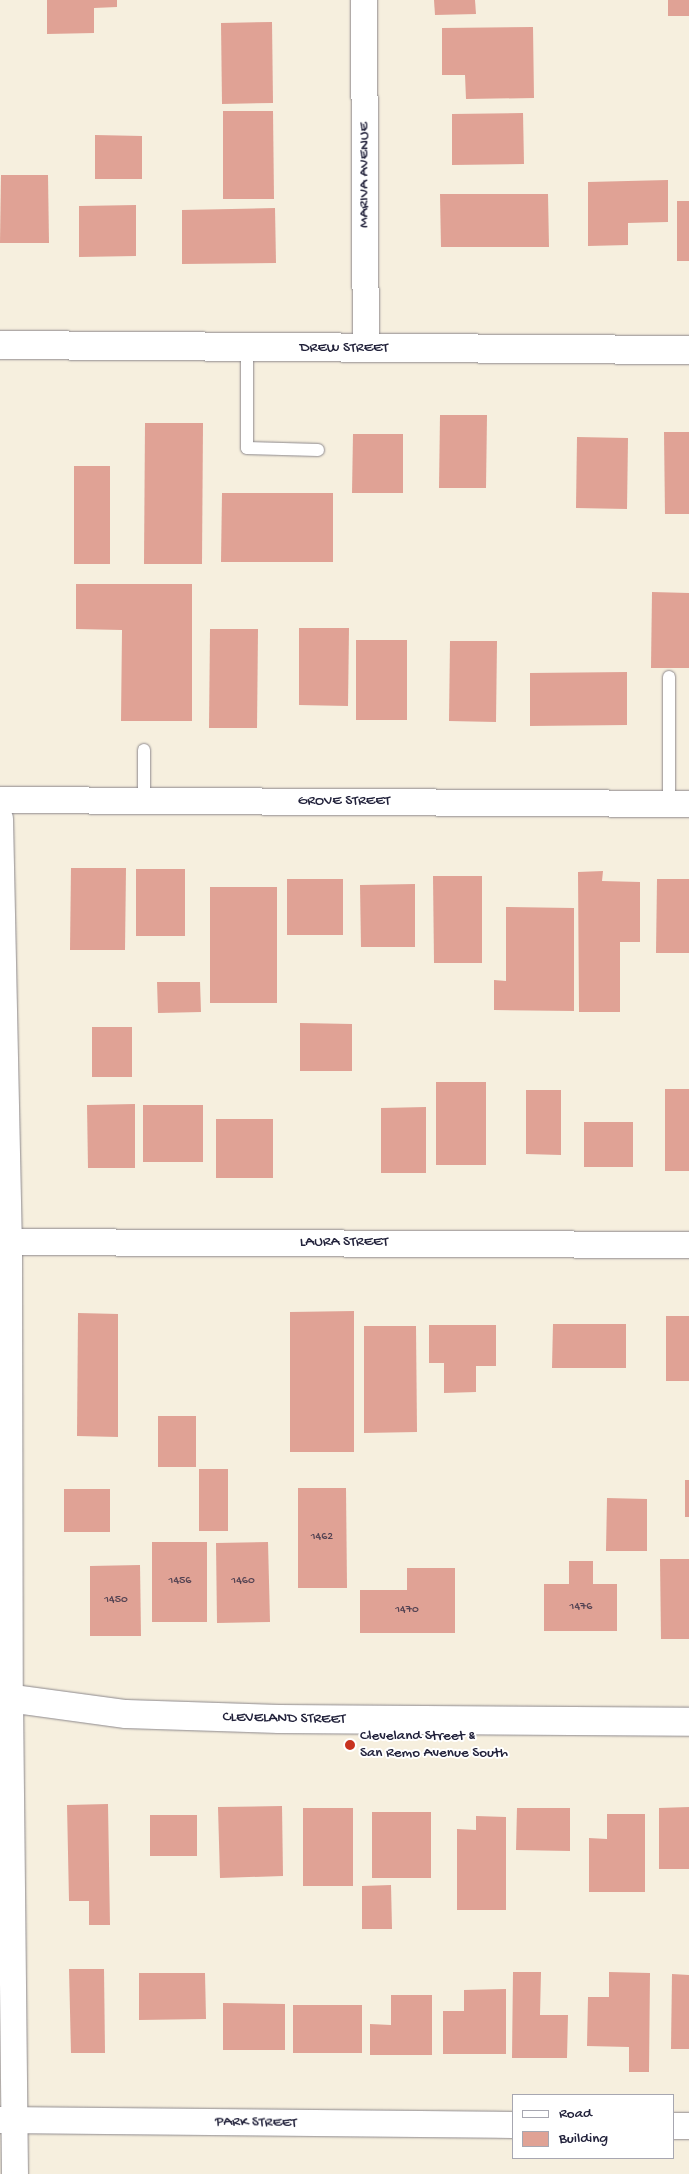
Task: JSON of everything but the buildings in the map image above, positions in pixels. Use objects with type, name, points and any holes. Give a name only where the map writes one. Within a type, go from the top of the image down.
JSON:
[{"type":"main road","name":"DREW STREET","points":[[0,345],[689,350]]},
{"type":"main road","name":"CLEVELAND STREET","points":[[5,1698],[126,1714],[244,1718],[689,1722]]},
{"type":"street","name":"MARIVA AVENUE","points":[[364,0],[366,349]]},
{"type":"street","name":"GROVE STREET","points":[[0,800],[679,804]]},
{"type":"street","points":[[0,820],[5,1242],[7,2120],[15,2174]]},
{"type":"street","name":"LAURA STREET","points":[[5,1242],[689,1245]]},
{"type":"street","name":"PARK STREET","points":[[7,2120],[512,2125]]},
{"type":"street","points":[[674,2126],[689,2126]]},
{"type":"lane","points":[[247,348],[247,448],[318,450]]},
{"type":"lane","points":[[670,677],[679,804]]},
{"type":"lane","points":[[144,750],[144,801]]},
{"type":"place","name":"Cleveland Street & San Remo Avenue South","points":[[350,1745]]}]
